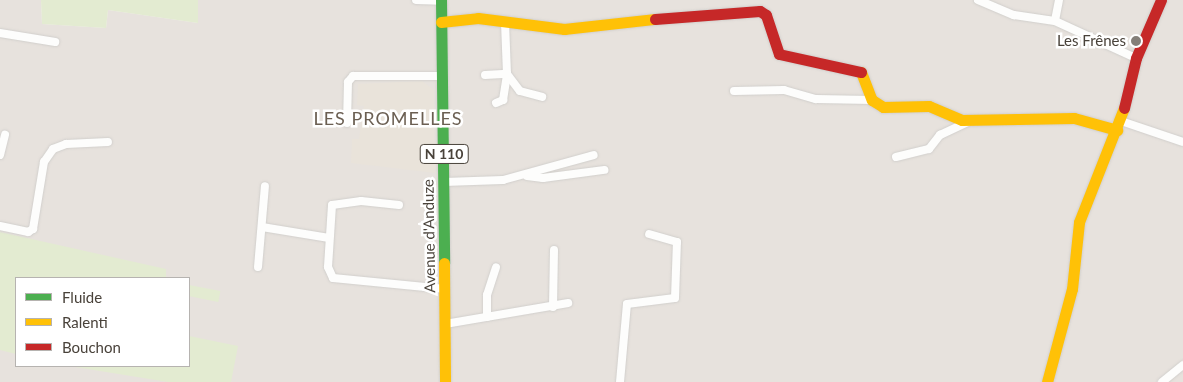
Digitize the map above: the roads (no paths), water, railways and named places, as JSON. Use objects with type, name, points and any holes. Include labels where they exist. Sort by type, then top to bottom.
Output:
[{"type":"street","points":[[416,0],[441,0]]},
{"type":"street","name":"Avenue d'Anduze","points":[[441,0],[445,382]]},
{"type":"street","points":[[978,0],[1014,15],[1055,21],[1136,58]]},
{"type":"street","points":[[1055,21],[1059,0]]},
{"type":"street","points":[[1047,382],[1072,289],[1079,222],[1119,125],[1136,58],[1161,0]]},
{"type":"street","points":[[441,22],[478,18],[578,29],[697,14],[760,11],[766,15],[779,54],[858,70],[864,75],[872,100]]},
{"type":"street","points":[[496,104],[503,100],[507,74],[506,22]]},
{"type":"street","points":[[0,33],[55,42]]},
{"type":"street","points":[[485,76],[507,74]]},
{"type":"street","points":[[507,74],[520,91],[542,97]]},
{"type":"street","points":[[347,123],[348,82],[353,76],[443,76]]},
{"type":"street","points":[[734,91],[784,90],[816,99],[872,100],[884,107],[930,106],[949,117],[972,120],[1074,118],[1119,125],[1183,142]]},
{"type":"street","points":[[896,157],[930,148],[940,135],[972,120]]},
{"type":"street","points":[[0,155],[4,135]]},
{"type":"street","points":[[0,226],[28,232],[33,229],[44,162],[54,149],[66,144],[108,142]]},
{"type":"street","points":[[524,176],[594,155]]},
{"type":"street","points":[[444,182],[524,176],[543,178],[604,170]]},
{"type":"street","points":[[258,267],[265,186]]},
{"type":"street","points":[[399,205],[361,201],[332,205],[328,267],[332,278],[445,290]]},
{"type":"street","points":[[262,227],[329,238]]},
{"type":"street","points":[[620,382],[626,304],[674,298],[677,242],[649,234]]},
{"type":"street","points":[[553,307],[554,250]]},
{"type":"street","points":[[487,317],[488,295],[496,267]]},
{"type":"street","points":[[445,324],[568,304]]},
{"type":"street","points":[[1162,382],[1183,365]]},
{"type":"place","name":"Les Frênes","points":[[1136,41]]},
{"type":"district","name":"LES PROMELLES","points":[[388,118]]}]
